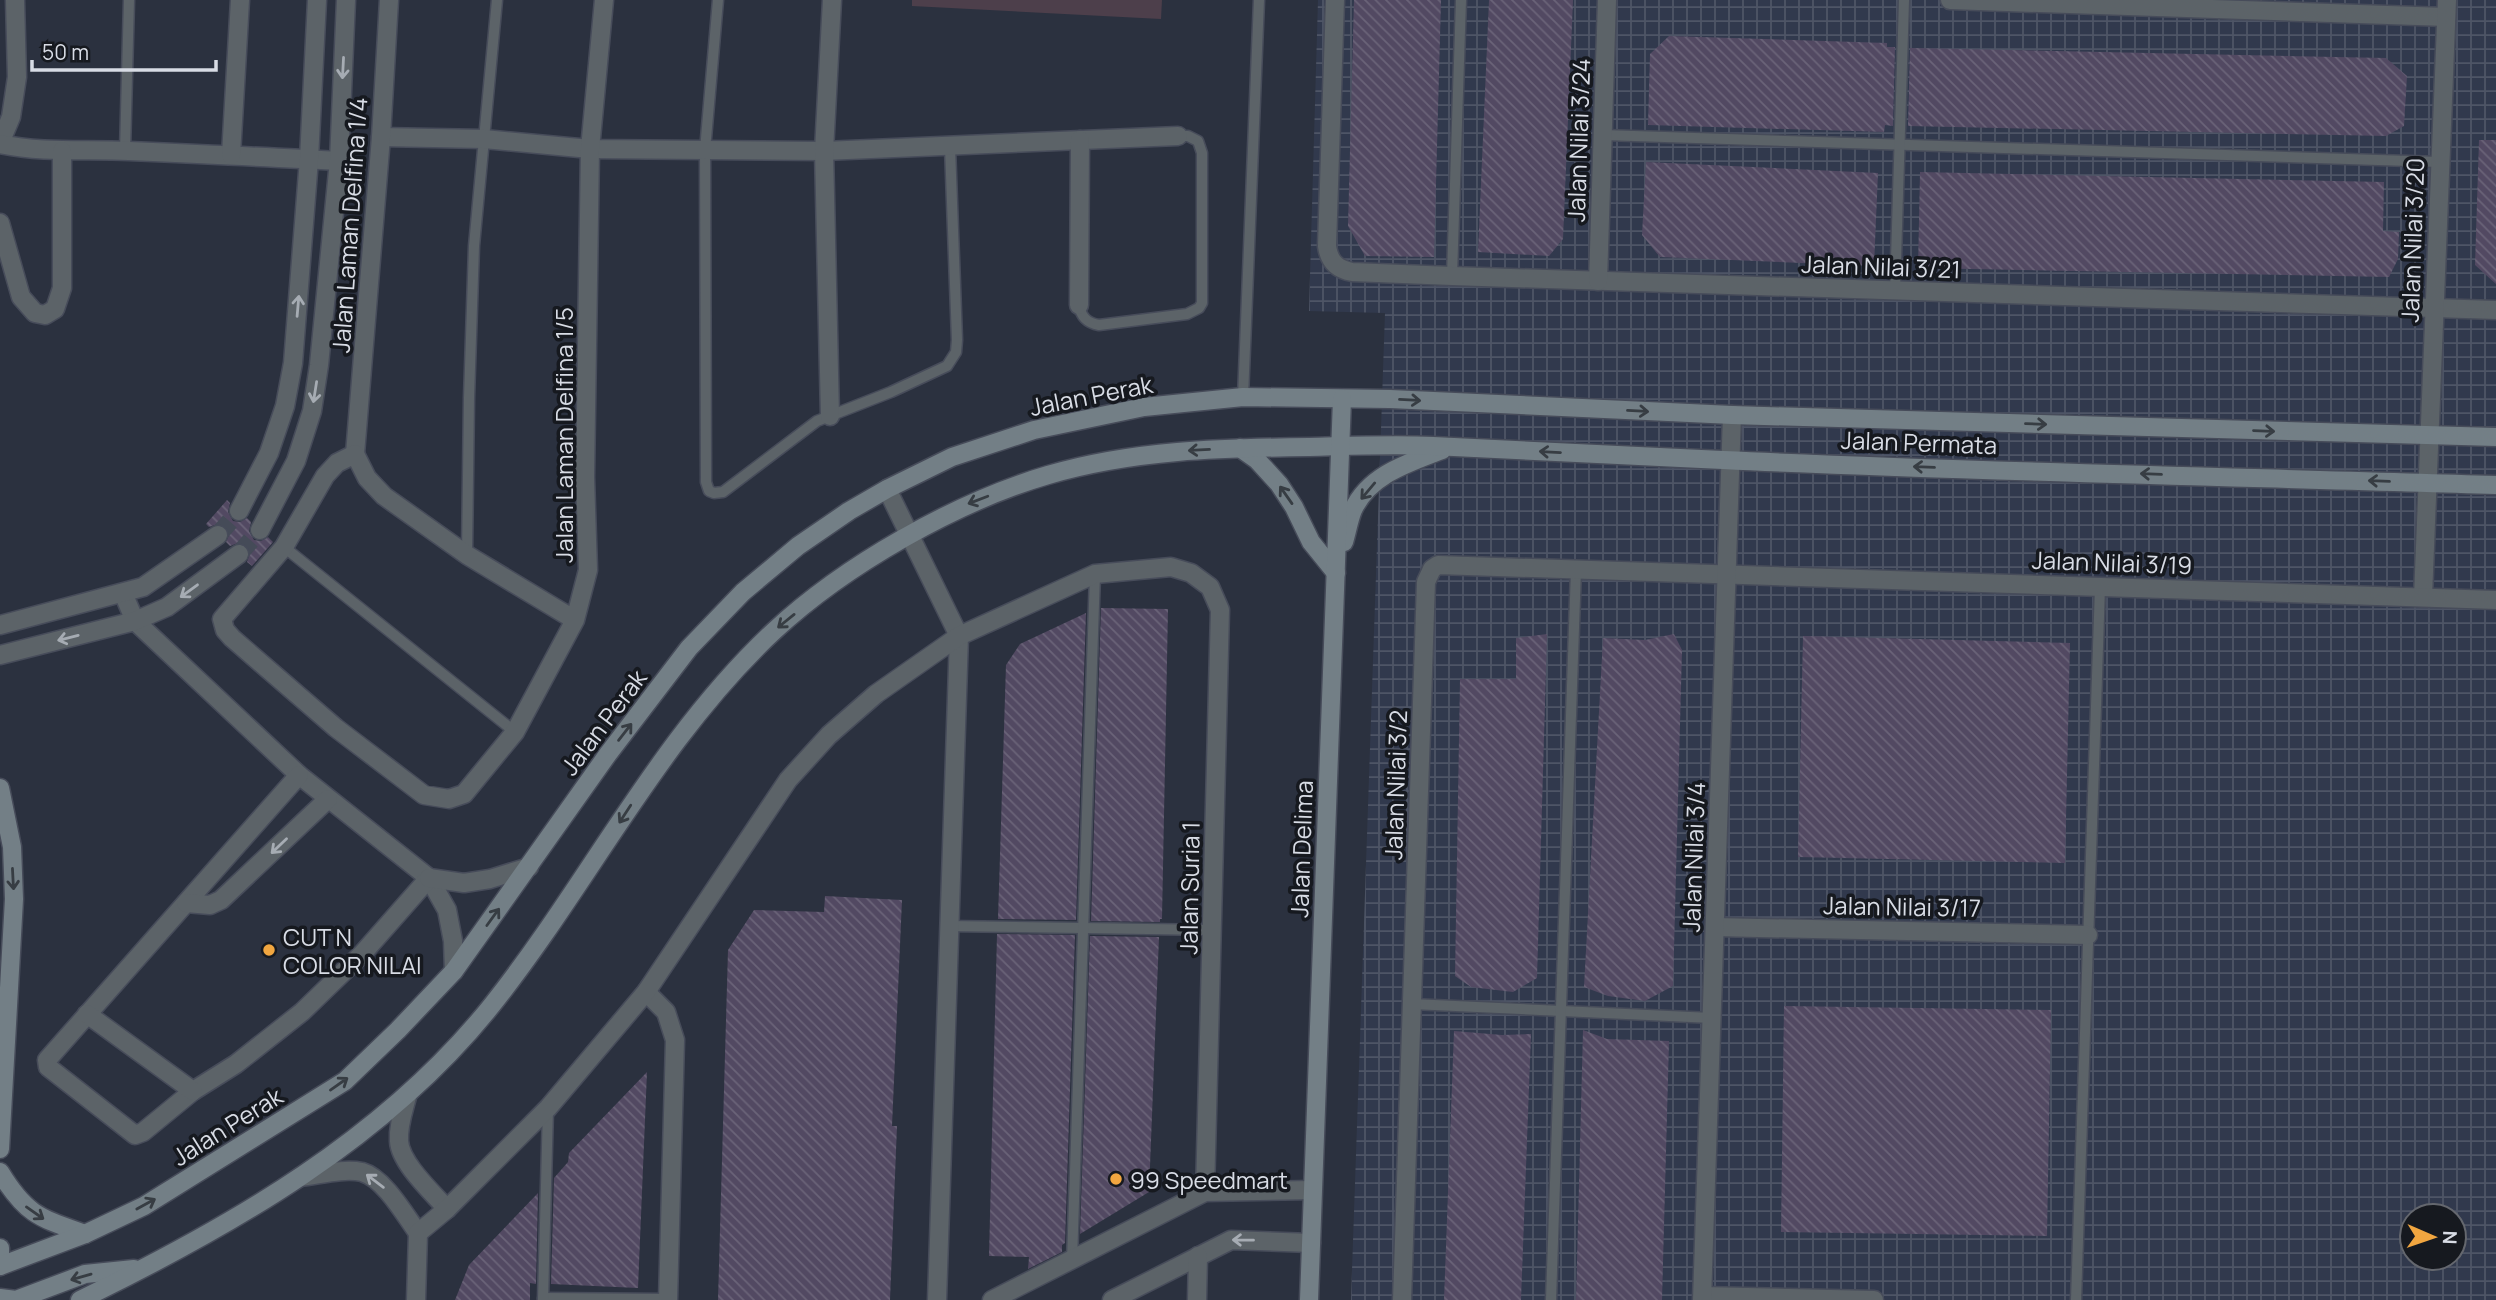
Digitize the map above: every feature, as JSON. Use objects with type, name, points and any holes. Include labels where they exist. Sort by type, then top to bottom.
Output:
[{"type":"main road","name":"Jalan Perak","points":[[0,1266],[85,1234],[144,1206],[345,1081],[454,971],[608,754],[689,649],[743,592],[798,546],[849,511],[952,457],[1034,430],[1144,407],[1243,397],[1342,399]]},
{"type":"main road","name":"Jalan Permata","points":[[1342,399],[1732,415],[2496,437]]},
{"type":"main road","name":"Jalan Delima","points":[[1309,1300],[1342,399]]},
{"type":"main road","name":"Jalan Permata","points":[[1340,446],[1448,447],[1730,461],[2496,485]]},
{"type":"main road","points":[[80,1300],[218,1229],[300,1177],[407,1097],[492,1006],[574,892],[646,782],[726,681],[775,630],[830,585],[909,535],[971,503],[1050,474],[1156,452],[1340,446]]},
{"type":"main road","points":[[1336,573],[1353,510],[1371,485],[1393,469],[1448,447]]},
{"type":"main road","points":[[1240,448],[1257,460],[1279,484],[1311,542],[1336,573]]},
{"type":"main road","points":[[0,788],[12,847],[14,899],[0,1149]]},
{"type":"main road","points":[[0,1172],[11,1191],[40,1218],[85,1234]]},
{"type":"main road","points":[[0,1248],[0,1266]]},
{"type":"main road","points":[[0,1298],[16,1300],[85,1274],[148,1267]]},
{"type":"street","points":[[15,0],[16,77],[11,117],[0,144],[62,151],[125,151],[339,161]]},
{"type":"street","points":[[231,155],[240,0]]},
{"type":"street","points":[[239,511],[269,453],[285,406],[293,363],[309,159],[317,0]]},
{"type":"street","points":[[260,530],[296,461],[312,411],[339,161],[346,0]]},
{"type":"street","name":"Jalan Laman Delfina 1/4","points":[[355,454],[381,137],[388,0]]},
{"type":"street","name":"Jalan Laman Delfina 1/5","points":[[284,547],[254,584],[227,611],[222,619],[225,630],[336,728],[424,795],[449,799],[464,794],[515,732],[575,620],[588,570],[585,477],[590,149],[604,0]]},
{"type":"street","points":[[830,416],[824,151],[832,0]]},
{"type":"street","name":"Jalan Nilai 3/21","points":[[1335,0],[1328,256],[1342,270],[1452,276],[2496,310]]},
{"type":"street","name":"Jalan Nilai 3/24","points":[[1598,281],[1607,0]]},
{"type":"street","points":[[1950,0],[2446,8]]},
{"type":"street","name":"Jalan Nilai 3/20","points":[[2423,597],[2446,8]]},
{"type":"street","points":[[381,137],[484,139],[590,149],[824,151],[1178,136]]},
{"type":"street","points":[[1079,305],[1080,140]]},
{"type":"street","points":[[0,223],[21,297],[35,313],[45,315],[55,309],[62,288],[62,151]]},
{"type":"street","name":"Jalan Nilai 3/4","points":[[1702,1298],[1732,415]]},
{"type":"street","points":[[284,547],[325,476],[337,463],[355,454],[367,478],[384,496],[467,555],[575,620]]},
{"type":"street","points":[[887,489],[959,636],[937,1300]]},
{"type":"street","points":[[0,625],[143,587],[218,535]]},
{"type":"street","points":[[0,655],[135,621],[167,607],[239,554]]},
{"type":"street","name":"Jalan Nilai 3/2","points":[[1402,1300],[1428,575],[1438,565],[1727,574]]},
{"type":"street","name":"Jalan Suria 1","points":[[1095,574],[1171,567],[1191,573],[1210,587],[1220,610],[1205,1192]]},
{"type":"street","points":[[418,1233],[447,1209],[548,1108],[646,992],[788,780],[830,735],[876,694],[959,636],[1095,574]]},
{"type":"street","name":"Jalan Nilai 3/19","points":[[1727,574],[2496,600]]},
{"type":"street","points":[[123,593],[135,621],[299,775],[429,878],[447,910],[453,941],[454,971]]},
{"type":"street","points":[[299,775],[47,1060],[48,1067],[135,1135],[143,1132],[193,1091],[236,1064],[302,1012],[363,953],[429,878]]},
{"type":"street","points":[[186,903],[210,905],[221,900],[328,799]]},
{"type":"street","points":[[429,878],[464,883],[490,879],[529,867]]},
{"type":"street","name":"Jalan Nilai 3/17","points":[[1715,927],[2088,935]]},
{"type":"street","points":[[646,992],[666,1012],[675,1040],[668,1300]]},
{"type":"street","points":[[88,1014],[193,1091]]},
{"type":"street","points":[[407,1097],[400,1125],[399,1144],[405,1160],[447,1209]]},
{"type":"street","points":[[300,1177],[363,1172],[380,1182],[418,1233],[416,1300]]},
{"type":"street","points":[[992,1300],[1205,1192],[1312,1190]]},
{"type":"street","points":[[1112,1300],[1231,1240],[1311,1243]]},
{"type":"street","points":[[1197,1300],[1198,1256]]},
{"type":"street","points":[[1702,1298],[1874,1300]]},
{"type":"lane","points":[[125,151],[130,0]]},
{"type":"lane","points":[[467,555],[474,246],[497,0]]},
{"type":"lane","points":[[718,0],[705,150],[706,482],[709,491],[714,494],[723,492],[810,426],[947,366],[956,352],[950,147]]},
{"type":"lane","points":[[1243,397],[1259,0]]},
{"type":"lane","points":[[1452,276],[1461,0]]},
{"type":"lane","points":[[1895,291],[1904,0]]},
{"type":"lane","points":[[1603,135],[2440,162]]},
{"type":"lane","points":[[1079,305],[1085,320],[1099,325],[1187,314],[1199,308],[1202,303],[1202,153],[1198,141],[1188,136],[1178,136]]},
{"type":"lane","points":[[284,547],[515,732]]},
{"type":"lane","points":[[1551,1300],[1576,569]]},
{"type":"lane","points":[[1072,1261],[1095,574]]},
{"type":"lane","points":[[2076,1300],[2100,587]]},
{"type":"lane","points":[[948,926],[1213,930]]},
{"type":"lane","points":[[1412,1004],[1712,1018]]},
{"type":"lane","points":[[548,1108],[543,1299],[668,1300]]},
{"type":"shaded area","points":[[912,0],[1162,0],[1161,19],[912,6]]},
{"type":"shaded area","points":[[1318,0],[2496,0],[2496,1300],[1351,1300],[1385,313],[1309,311]]},
{"type":"building","points":[[1354,0],[1441,0],[1434,257],[1365,256],[1348,226]]},
{"type":"building","points":[[1489,0],[1573,0],[1563,239],[1549,256],[1478,252]]},
{"type":"building","points":[[1669,36],[1887,43],[1887,47],[1895,47],[1893,126],[1885,125],[1884,132],[1648,125],[1650,54]]},
{"type":"building","points":[[1910,48],[2386,58],[2407,76],[2404,126],[2386,136],[1908,126]]},
{"type":"building","points":[[2479,140],[2496,140],[2496,284],[2475,265]]},
{"type":"building","points":[[1646,162],[1878,173],[1874,266],[1660,257],[1642,235]]},
{"type":"building","points":[[1920,172],[2384,182],[2383,231],[2399,232],[2398,259],[2389,277],[1918,268]]},
{"type":"building","points":[[227,500],[230,503],[228,512],[233,521],[240,522],[247,518],[251,522],[249,531],[254,540],[261,541],[268,537],[273,542],[252,566],[247,562],[250,553],[248,547],[238,543],[230,546],[226,542],[229,535],[227,528],[218,524],[209,527],[206,524]]},
{"type":"building","points":[[1101,608],[1168,609],[1160,922],[1091,921]]},
{"type":"building","points":[[1086,613],[1076,920],[998,919],[1006,665],[1020,644]]},
{"type":"building","points":[[1547,634],[1537,978],[1513,992],[1471,987],[1455,976],[1460,679],[1516,679],[1516,638]]},
{"type":"building","points":[[1674,634],[1682,650],[1673,986],[1645,1001],[1608,996],[1584,987],[1603,638],[1645,640]]},
{"type":"building","points":[[1803,636],[2070,643],[2065,863],[1798,857]]},
{"type":"building","points":[[825,896],[902,900],[892,1126],[897,1126],[890,1300],[718,1300],[728,950],[754,910],[824,912]]},
{"type":"building","points":[[997,934],[1075,935],[1065,1243],[1062,1245],[1062,1252],[1028,1269],[1029,1257],[989,1256]]},
{"type":"building","points":[[1090,936],[1159,937],[1149,1192],[1080,1234]]},
{"type":"building","points":[[1784,1006],[2051,1010],[2047,1236],[1781,1232]]},
{"type":"building","points":[[1583,1030],[1607,1039],[1669,1041],[1662,1300],[1576,1300]]},
{"type":"building","points":[[1454,1031],[1502,1035],[1531,1034],[1521,1300],[1444,1300]]},
{"type":"building","points":[[647,1072],[638,1288],[551,1284],[554,1178],[568,1162],[569,1153]]},
{"type":"building","points":[[538,1193],[536,1284],[530,1283],[530,1300],[455,1300],[469,1265]]},
{"type":"tunnel","points":[[218,535],[239,511]]},
{"type":"tunnel","points":[[239,554],[260,530]]},
{"type":"place","name":"CUT N COLOR NILAI","points":[[269,950]]},
{"type":"place","name":"99 Speedmart","points":[[1116,1179]]}]
